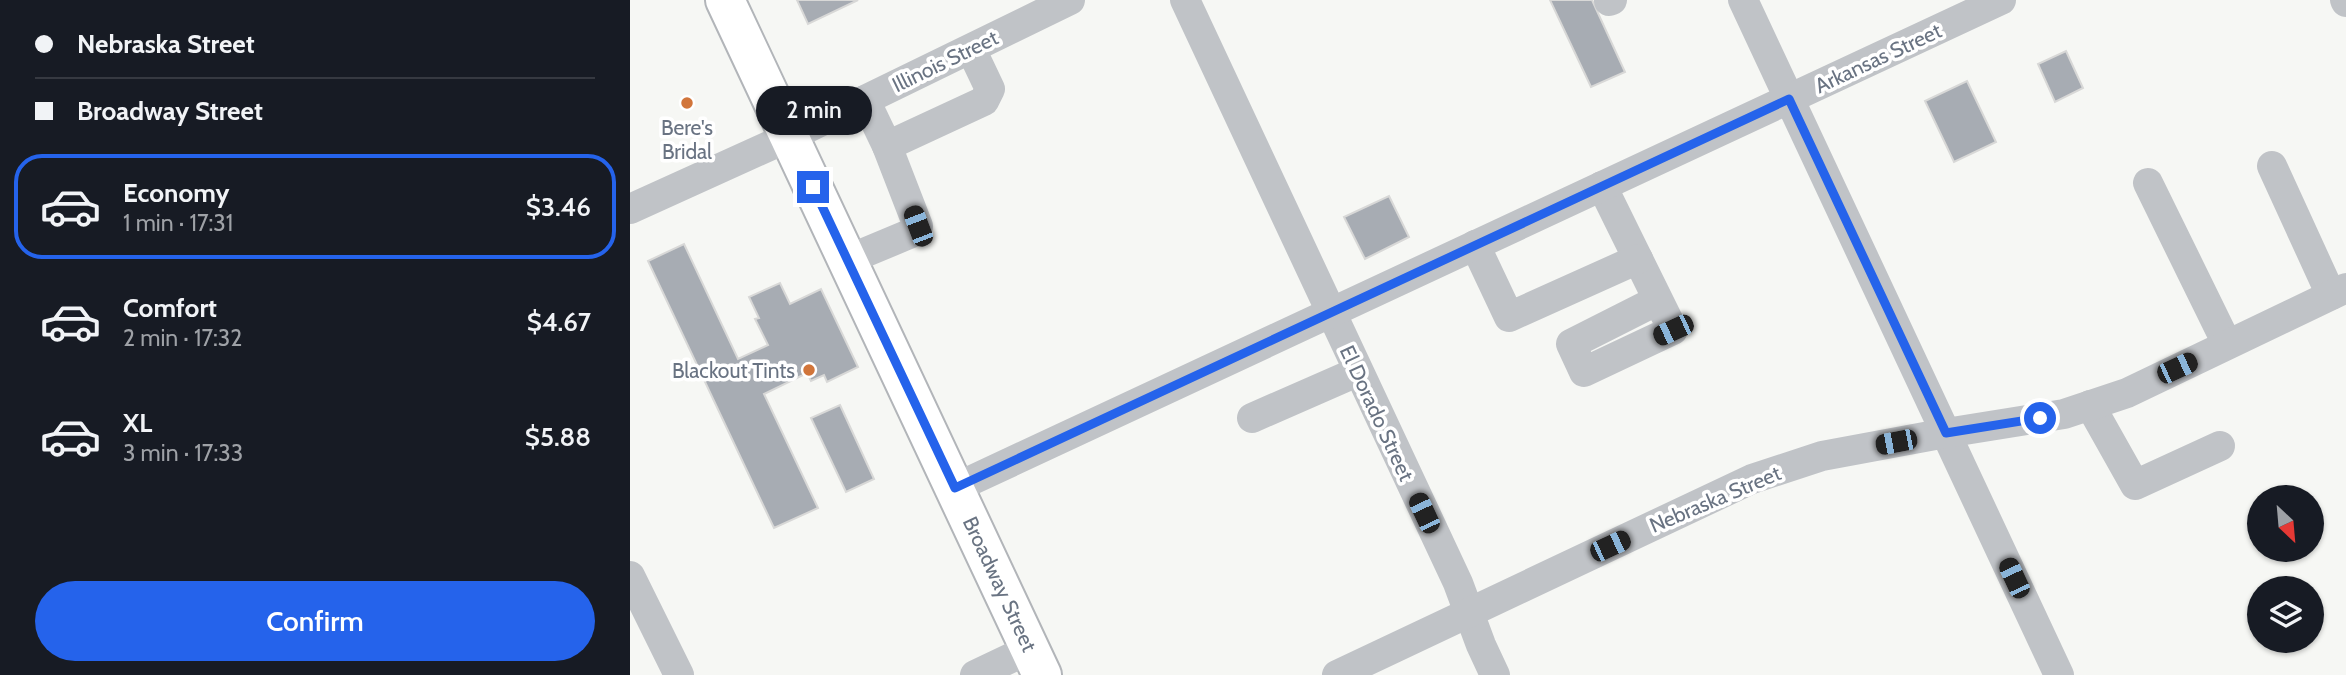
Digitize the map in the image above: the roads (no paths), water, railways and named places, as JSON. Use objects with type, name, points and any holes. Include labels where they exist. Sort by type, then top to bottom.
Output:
[{"type":"main road","name":"Broadway Street","points":[[725,0],[1036,662]]},
{"type":"street","name":"Illinois Street","points":[[630,209],[789,137],[1070,0]]},
{"type":"street","name":"El Dorado Street","points":[[1185,0],[1458,583],[1495,675]]},
{"type":"street","points":[[1743,0],[2059,675]]},
{"type":"street","name":"Arkansas Street","points":[[955,488],[2001,0]]},
{"type":"street","points":[[887,146],[984,101],[990,89],[971,49]]},
{"type":"street","points":[[847,260],[914,232],[918,226],[887,146],[865,100]]},
{"type":"street","points":[[2272,166],[2339,292]]},
{"type":"street","points":[[2148,183],[2227,344]]},
{"type":"street","points":[[1602,186],[1658,300]]},
{"type":"street","points":[[1475,245],[1509,317],[1638,259]]},
{"type":"street","name":"Nebraska Street","points":[[1337,675],[1752,479],[1822,456],[2064,414],[2127,393],[2339,292]]},
{"type":"street","points":[[1252,418],[1357,372]]},
{"type":"street","points":[[2090,405],[2135,485],[2220,446]]},
{"type":"street","points":[[630,576],[679,675]]},
{"type":"street","points":[[985,673],[1036,662]]},
{"type":"place","name":"Bere's Bridal","points":[[687,103]]},
{"type":"place","name":"Blackout Tints","points":[[809,370]]}]
